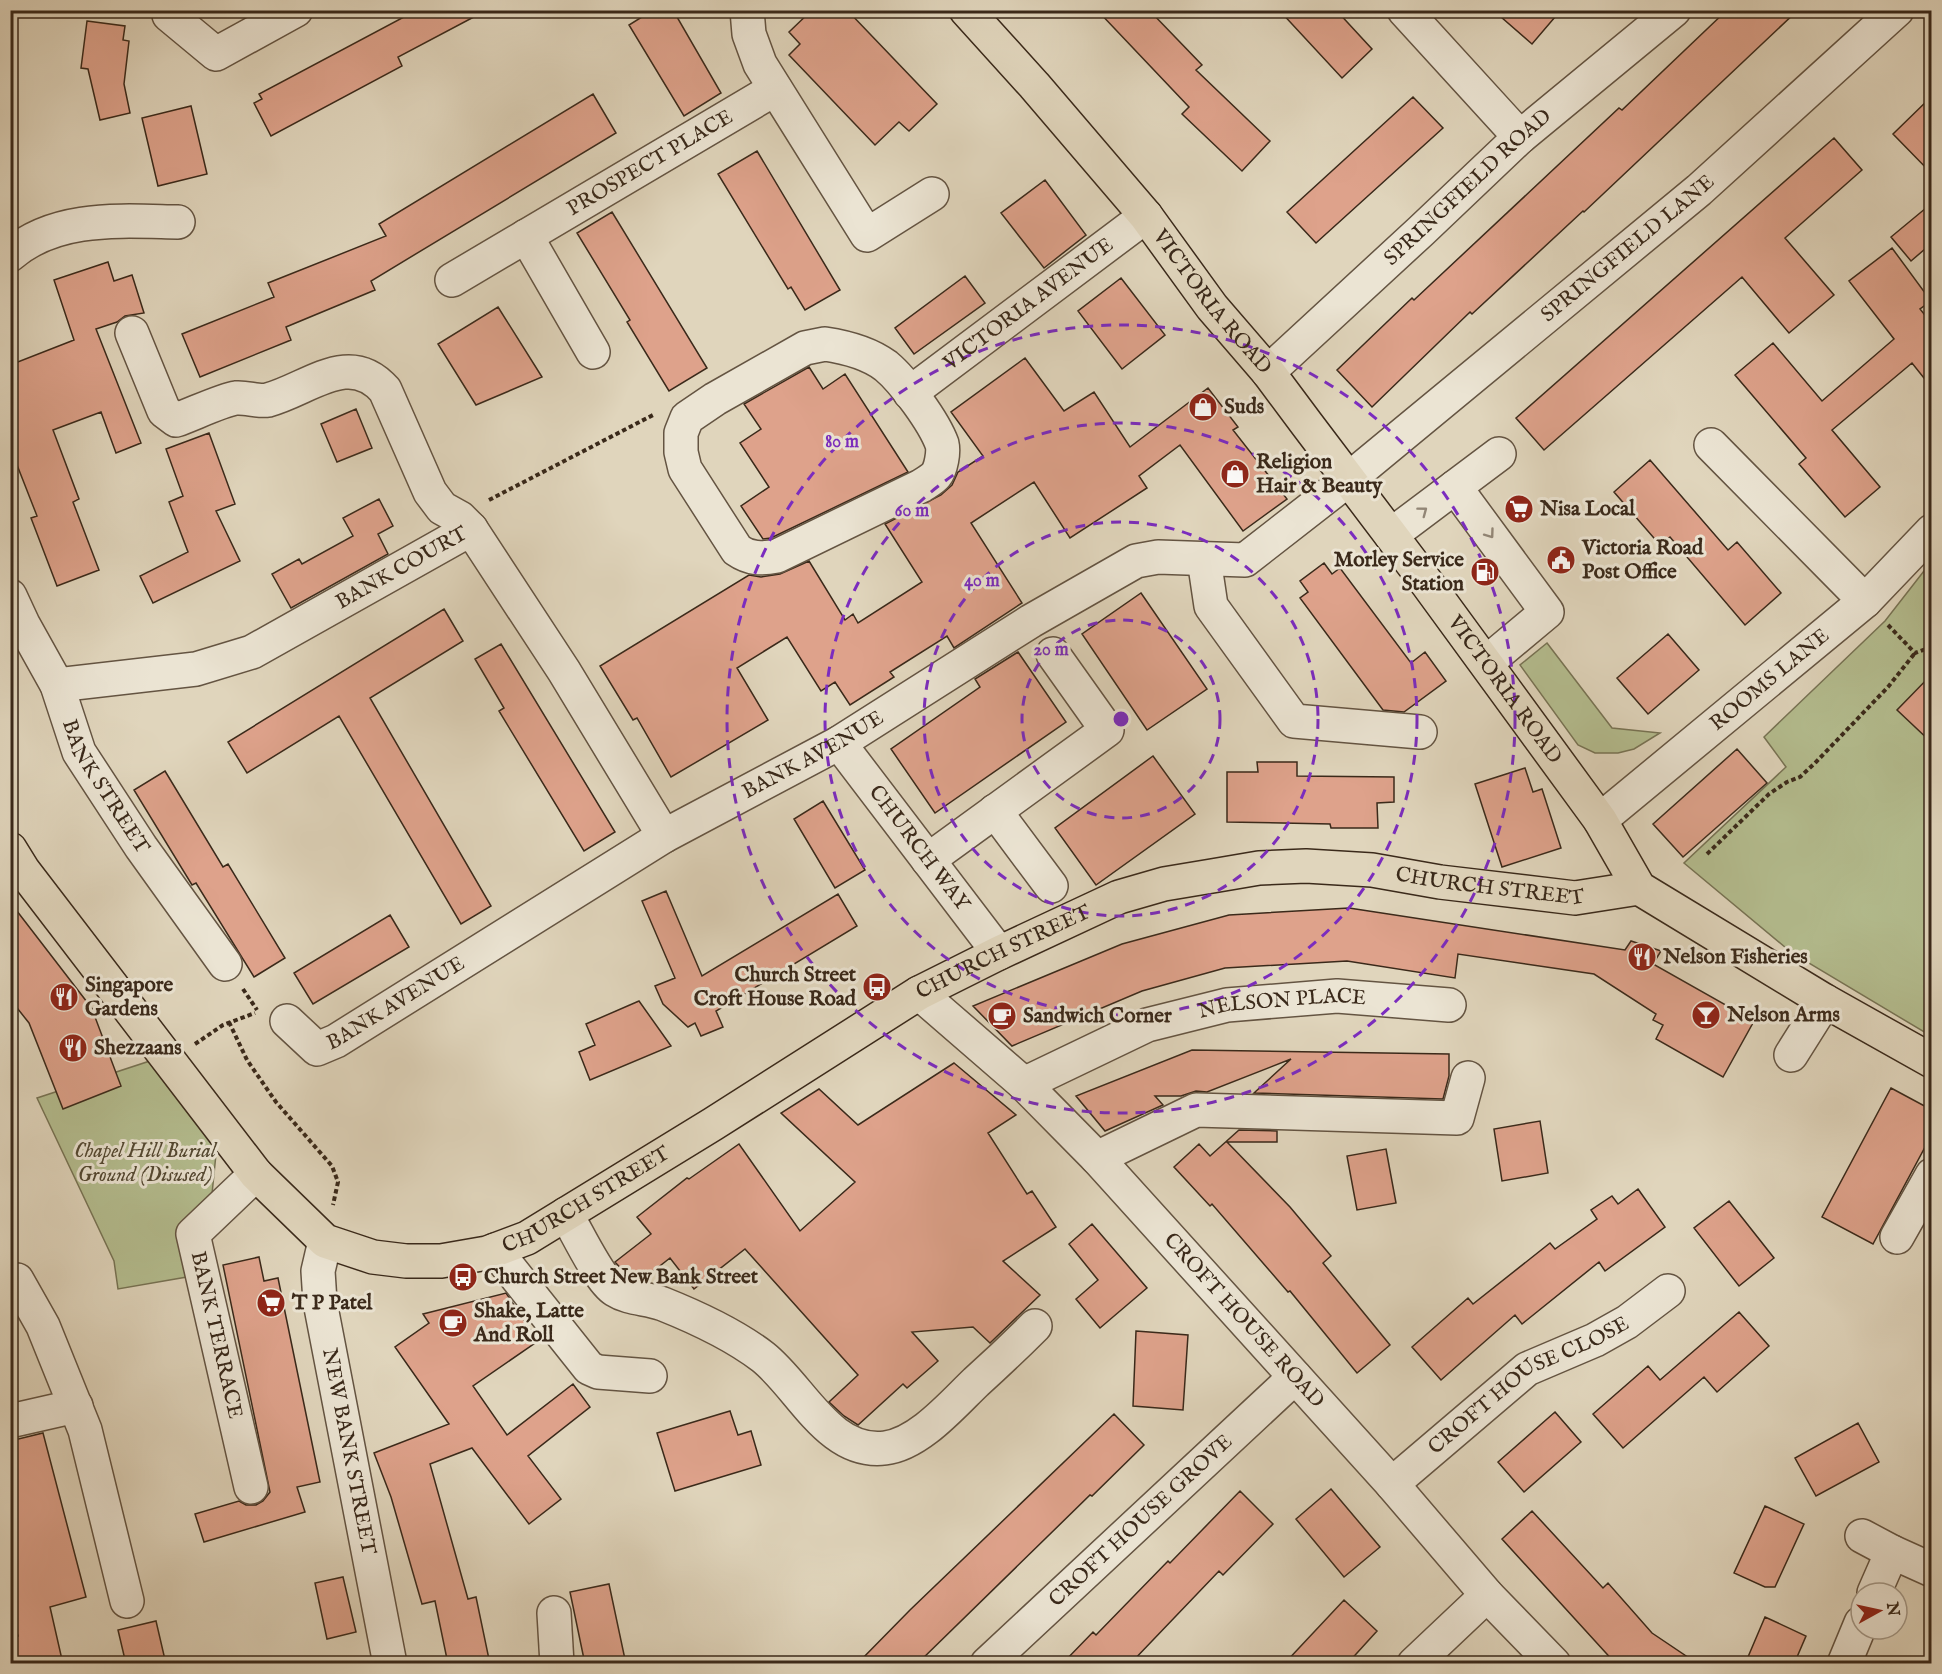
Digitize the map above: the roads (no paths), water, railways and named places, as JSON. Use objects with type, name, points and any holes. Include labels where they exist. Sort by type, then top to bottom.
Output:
[{"type":"main road","name":"VICTORIA ROAD","points":[[966,10],[1034,85],[1146,216],[1212,307],[1268,372],[1349,478],[1600,820],[1639,888],[1825,1001],[1932,1061]]},
{"type":"main road","points":[[10,849],[30,879],[256,1174],[325,1241]]},
{"type":"main road","name":"CHURCH STREET","points":[[325,1241],[373,1257],[406,1262],[441,1260],[495,1250],[527,1238],[713,1124],[919,993],[1119,897],[1164,884],[1259,868],[1306,866],[1372,870],[1440,882],[1575,898],[1639,888]]},
{"type":"street","points":[[169,15],[216,54],[296,10]]},
{"type":"street","points":[[747,10],[749,34],[760,64],[867,235],[932,194]]},
{"type":"street","points":[[1404,10],[1520,137]]},
{"type":"street","name":"SPRINGFIELD ROAD","points":[[1268,372],[1520,137],[1674,10]]},
{"type":"street","name":"SPRINGFIELD LANE","points":[[1349,478],[1700,190],[1896,11]]},
{"type":"street","name":"PROSPECT PLACE","points":[[452,280],[775,89]]},
{"type":"street","name":"VICTORIA AVENUE","points":[[910,393],[1146,216]]},
{"type":"street","points":[[10,255],[24,243],[54,230],[96,221],[178,222]]},
{"type":"street","points":[[526,236],[593,352]]},
{"type":"street","points":[[132,333],[164,411],[176,420],[236,398],[266,401],[340,371],[360,372],[375,379],[385,390],[430,492],[442,508],[460,518],[471,529]]},
{"type":"street","points":[[825,344],[849,348],[885,366],[910,393],[931,423],[943,447],[936,475],[921,486],[777,556],[763,559],[747,557],[737,550],[685,469],[681,452],[681,433],[687,418],[715,399],[805,348],[825,344]]},
{"type":"street","points":[[1712,445],[1865,601]]},
{"type":"street","points":[[1391,535],[1499,454]]},
{"type":"street","name":"BANK AVENUE","points":[[287,1021],[317,1049],[336,1041],[664,836],[839,743],[1031,621],[1136,561],[1158,557],[1245,560],[1349,478]]},
{"type":"street","points":[[1455,487],[1547,612],[1486,663]]},
{"type":"street","name":"BANK COURT","points":[[57,685],[196,669],[252,652],[471,529],[564,671],[664,836]]},
{"type":"street","name":"ROOMS LANE","points":[[1600,820],[1865,601],[1932,531]]},
{"type":"street","points":[[1204,559],[1211,606],[1294,721],[1420,732]]},
{"type":"street","name":"BANK STREET","points":[[10,596],[57,685],[80,752],[141,847],[225,964]]},
{"type":"street","points":[[928,860],[1107,730],[1053,654]]},
{"type":"street","name":"CHURCH WAY","points":[[839,743],[999,953]]},
{"type":"street","points":[[995,811],[1051,886]]},
{"type":"street","name":"CROFT HOUSE ROAD","points":[[919,993],[1024,1084],[1097,1158],[1392,1484],[1487,1595],[1554,1664]]},
{"type":"street","name":"NELSON PLACE","points":[[1024,1084],[1147,1025],[1227,1005],[1338,996],[1449,1005]]},
{"type":"street","points":[[1791,1055],[1825,1001]]},
{"type":"street","points":[[1097,1158],[1196,1110],[1457,1118],[1468,1078]]},
{"type":"street","name":"BANK TERRACE","points":[[251,1487],[193,1234],[256,1174]]},
{"type":"street","points":[[1897,1237],[1932,1175]]},
{"type":"street","points":[[567,1214],[604,1279],[614,1289],[628,1296],[661,1304],[735,1337],[764,1358],[786,1378],[828,1429],[849,1442],[869,1449],[886,1448],[903,1443],[926,1428],[1035,1326]]},
{"type":"street","name":"NEW BANK STREET","points":[[325,1241],[318,1271],[320,1302],[390,1664]]},
{"type":"street","points":[[495,1250],[589,1368],[598,1372],[650,1376]]},
{"type":"street","points":[[17,1280],[43,1326],[85,1430],[127,1601]]},
{"type":"street","name":"CROFT HOUSE CLOSE","points":[[1392,1484],[1527,1369],[1595,1340],[1627,1322],[1668,1291]]},
{"type":"street","name":"CROFT HOUSE GROVE","points":[[987,1664],[1295,1377]]},
{"type":"street","points":[[10,1421],[76,1406]]},
{"type":"street","points":[[1862,1536],[1932,1570]]},
{"type":"street","points":[[1879,1581],[1892,1552]]},
{"type":"street","points":[[1414,1664],[1487,1595]]},
{"type":"street","points":[[554,1613],[557,1664]]},
{"type":"street","points":[[1844,1664],[1854,1641]]},
{"type":"place","name":"Suds","points":[[1203,407]]},
{"type":"place","name":"Religion Hair & Beauty","points":[[1235,474]]},
{"type":"place","name":"Nisa Local","points":[[1519,509]]},
{"type":"place","name":"Victoria Road Post Office","points":[[1561,560]]},
{"type":"place","name":"Morley Service Station","points":[[1485,572]]},
{"type":"place","name":"Nelson Fisheries","points":[[1642,957]]},
{"type":"place","name":"Church Street Croft House Road","points":[[877,987]]},
{"type":"place","name":"Singapore Gardens","points":[[64,997]]},
{"type":"place","name":"Nelson Arms","points":[[1706,1015]]},
{"type":"place","name":"Sandwich Corner","points":[[1002,1016]]},
{"type":"place","name":"Shezzaans","points":[[73,1048]]},
{"type":"place","name":"Church Street New Bank Street","points":[[463,1277]]},
{"type":"place","name":"T P Patel","points":[[271,1303]]},
{"type":"place","name":"Shake, Latte And Roll","points":[[453,1323]]},
{"type":"park label","name":"Chapel Hill Burial Ground (Disused)","points":[[145,1163]]}]
